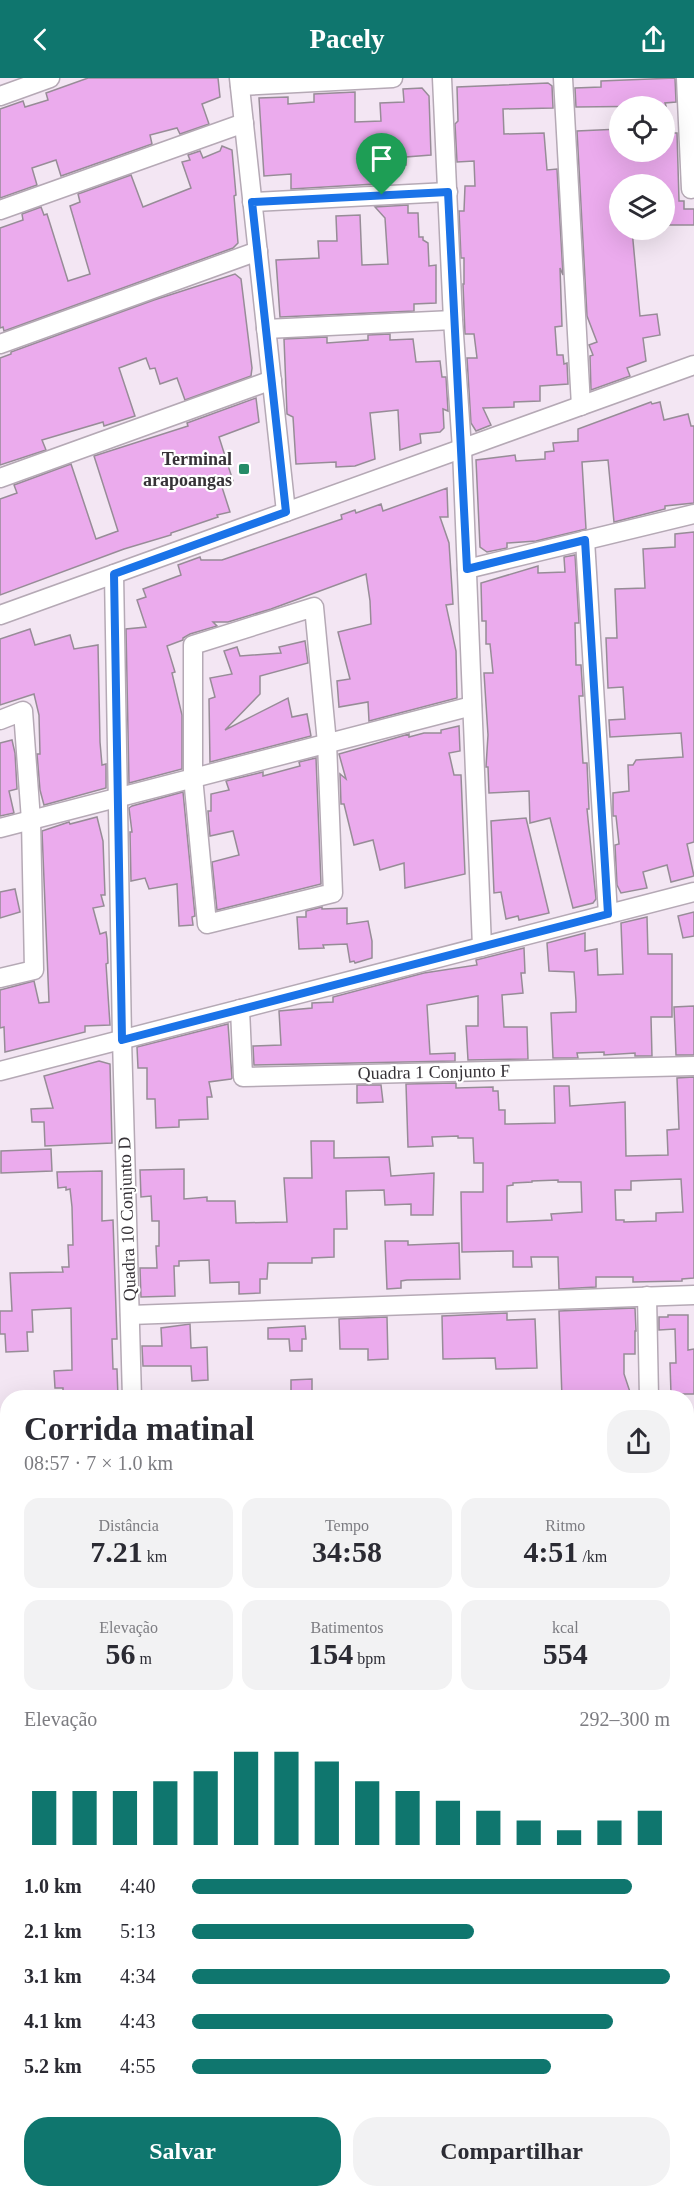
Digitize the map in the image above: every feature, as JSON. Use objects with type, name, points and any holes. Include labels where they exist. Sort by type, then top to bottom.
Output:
[{"type":"street","points":[[0,96],[50,78]]},
{"type":"street","points":[[286,512],[239,82],[393,78]]},
{"type":"street","points":[[442,78],[453,320],[462,448],[482,947]]},
{"type":"street","points":[[563,78],[581,406]]},
{"type":"street","points":[[686,78],[691,189]]},
{"type":"street","points":[[0,210],[244,123]]},
{"type":"street","points":[[252,202],[448,192]]},
{"type":"street","points":[[0,344],[258,251]]},
{"type":"street","points":[[266,329],[453,320]]},
{"type":"street","points":[[0,615],[694,365]]},
{"type":"street","points":[[0,478],[272,380]]},
{"type":"street","points":[[467,569],[694,514]]},
{"type":"street","points":[[585,540],[608,914]]},
{"type":"street","name":"Quadra 10 Conjunto D","points":[[114,574],[122,1040],[132,1390]]},
{"type":"street","points":[[314,607],[327,743],[333,893],[207,924],[193,777],[193,645],[314,607]]},
{"type":"street","points":[[0,828],[472,706]]},
{"type":"street","points":[[0,720],[23,711],[31,820],[34,970],[0,978]]},
{"type":"street","points":[[0,1071],[694,892]]},
{"type":"street","name":"Quadra 1 Conjunto F","points":[[240,1009],[243,1077],[694,1066]]},
{"type":"street","points":[[130,1315],[694,1295]]},
{"type":"street","points":[[647,1296],[649,1390]]},
{"type":"building","points":[[88,78],[218,78],[220,97],[202,104],[209,124],[180,134],[177,128],[150,135],[152,144],[61,176],[56,160],[32,168],[37,185],[0,198],[0,109],[23,101],[25,107],[48,100],[46,93]]},
{"type":"building","points":[[675,78],[676,102],[675,96],[609,96],[609,107],[576,107],[575,88],[601,87],[601,81]]},
{"type":"building","points":[[548,83],[552,86],[553,108],[503,109],[504,134],[544,133],[547,170],[557,169],[563,275],[560,268],[562,326],[555,327],[557,355],[563,355],[564,364],[567,363],[568,384],[540,386],[540,401],[514,402],[514,407],[483,408],[491,425],[476,431],[471,423],[467,358],[477,358],[474,334],[465,334],[464,258],[461,258],[459,211],[464,211],[465,186],[475,186],[474,161],[457,162],[455,124],[458,121],[457,87]]},
{"type":"building","points":[[422,88],[429,96],[431,155],[406,157],[406,165],[374,167],[375,184],[291,189],[291,174],[264,176],[259,98],[288,97],[288,104],[314,102],[314,94],[355,92],[355,122],[381,121],[380,103],[404,102],[403,89]]},
{"type":"building","points":[[609,130],[609,162],[675,162],[675,133],[677,133],[679,201],[684,201],[684,209],[694,209],[694,225],[675,225],[675,174],[609,174],[609,240],[633,240],[640,316],[657,314],[660,335],[643,338],[646,361],[627,368],[630,376],[591,390],[590,356],[593,355],[589,345],[597,342],[587,316],[577,131]]},
{"type":"building","points":[[222,146],[232,150],[238,243],[233,248],[4,331],[3,327],[0,328],[0,228],[23,220],[22,214],[41,207],[44,215],[47,214],[68,281],[90,274],[70,206],[80,202],[78,194],[131,175],[143,207],[191,188],[182,162],[190,160],[188,155],[200,151],[203,158],[220,151]]},
{"type":"building","points":[[408,205],[408,213],[418,213],[419,237],[423,237],[423,240],[428,243],[429,266],[436,265],[436,303],[414,304],[414,311],[280,317],[276,260],[319,258],[318,241],[337,241],[336,216],[360,215],[362,265],[388,264],[385,218],[375,207]]},
{"type":"building","points":[[235,274],[241,279],[252,368],[251,376],[185,400],[177,378],[160,384],[155,368],[150,369],[146,358],[119,368],[135,416],[104,426],[103,422],[42,440],[46,450],[0,465],[0,358],[154,300]]},
{"type":"building","points":[[390,334],[390,340],[413,339],[416,362],[440,361],[442,377],[446,377],[448,411],[443,409],[444,428],[440,432],[420,434],[421,443],[400,450],[398,410],[370,413],[375,459],[355,466],[336,467],[336,462],[296,464],[293,417],[287,414],[284,339],[327,337],[327,343],[368,340],[368,335]]},
{"type":"building","points":[[256,398],[259,422],[219,437],[233,481],[221,484],[230,512],[0,595],[0,499],[17,493],[14,485],[71,464],[96,539],[118,531],[94,456],[188,426],[187,423]]},
{"type":"building","points":[[651,402],[652,404],[660,402],[664,420],[688,414],[691,426],[694,426],[694,503],[665,506],[665,509],[614,522],[608,460],[582,462],[586,529],[536,541],[507,543],[507,548],[487,552],[480,547],[476,460],[515,455],[516,461],[545,459],[545,452],[554,451],[553,443],[578,441],[578,429]]},
{"type":"building","points":[[447,488],[448,517],[440,517],[449,543],[453,604],[446,605],[456,651],[457,698],[369,721],[368,702],[339,707],[337,681],[350,679],[338,632],[371,624],[366,574],[271,609],[228,622],[213,622],[217,626],[190,634],[183,640],[167,646],[175,672],[172,673],[182,715],[182,769],[129,783],[126,629],[146,627],[137,600],[146,597],[143,589],[181,575],[178,565],[200,557],[201,560],[222,560],[342,519],[341,515],[355,510],[356,513],[381,504],[383,511]]},
{"type":"building","points":[[694,532],[694,842],[687,844],[694,876],[671,882],[667,865],[643,872],[647,888],[621,893],[617,885],[615,845],[619,844],[616,816],[613,816],[613,793],[629,791],[628,765],[633,765],[636,760],[683,757],[681,733],[610,737],[609,720],[625,719],[623,687],[608,688],[606,638],[617,638],[615,589],[645,588],[643,549],[675,547],[675,534]]},
{"type":"building","points":[[575,555],[579,623],[575,623],[576,665],[581,665],[583,696],[579,696],[583,763],[587,763],[589,809],[587,809],[596,899],[593,903],[573,908],[550,818],[530,823],[529,791],[489,793],[488,767],[486,767],[488,735],[484,673],[493,673],[490,644],[486,644],[486,621],[482,621],[481,583],[538,566],[538,573],[565,572],[564,557]]},
{"type":"building","points":[[30,629],[35,645],[70,635],[74,649],[98,645],[100,742],[102,765],[106,764],[106,788],[44,805],[40,790],[37,754],[40,754],[39,715],[34,694],[0,705],[0,639]]},
{"type":"building","points":[[305,641],[308,663],[260,676],[260,694],[225,730],[288,698],[292,717],[307,714],[311,736],[210,762],[209,699],[215,697],[210,678],[232,674],[224,651],[237,647],[240,656],[281,653],[279,647]]},
{"type":"building","points":[[459,726],[460,751],[449,753],[454,775],[461,775],[465,874],[405,888],[404,863],[380,870],[373,840],[354,845],[344,804],[341,804],[340,774],[346,779],[339,754],[409,734],[409,737],[424,733],[441,733],[441,730]]},
{"type":"building","points":[[12,740],[17,789],[9,791],[14,813],[0,816],[0,743]]},
{"type":"building","points":[[316,758],[321,884],[217,910],[212,862],[239,855],[233,831],[210,836],[208,811],[211,811],[211,794],[229,790],[226,781],[263,772],[263,776],[300,766],[299,762]]},
{"type":"building","points":[[183,792],[195,916],[192,917],[193,925],[179,926],[177,884],[149,889],[145,878],[131,881],[130,832],[132,832],[129,808]]},
{"type":"building","points":[[97,817],[103,841],[105,895],[101,895],[104,906],[93,908],[100,934],[106,932],[110,1025],[85,1026],[85,1032],[5,1052],[4,1027],[0,1028],[0,990],[34,981],[39,1003],[49,1002],[42,831],[69,822],[70,824]]},
{"type":"building","points":[[526,818],[549,913],[519,920],[518,916],[506,919],[501,892],[494,893],[491,821]]},
{"type":"building","points":[[15,889],[20,912],[0,918],[0,892]]},
{"type":"building","points":[[322,907],[322,909],[347,908],[347,924],[368,921],[372,941],[372,958],[355,963],[350,962],[347,944],[299,949],[297,917],[306,917],[306,911]]},
{"type":"building","points":[[694,912],[694,936],[683,938],[678,916]]},
{"type":"building","points":[[647,917],[648,954],[672,954],[672,1017],[651,1017],[652,1056],[635,1056],[635,1053],[604,1055],[604,1052],[577,1053],[578,1058],[553,1058],[551,1013],[576,1012],[576,1001],[574,972],[549,971],[547,943],[585,933],[585,951],[597,949],[598,975],[623,974],[621,923]]},
{"type":"building","points":[[524,948],[525,973],[521,973],[523,993],[502,995],[504,1027],[527,1027],[528,1059],[468,1060],[466,1026],[478,1026],[478,996],[427,1005],[430,1054],[455,1053],[455,1061],[254,1065],[253,1046],[281,1045],[279,1011],[312,1008],[312,1003],[333,1002],[333,997],[424,973],[477,965],[476,960]]},
{"type":"building","points":[[694,1006],[694,1055],[676,1055],[674,1007]]},
{"type":"building","points":[[228,1024],[232,1078],[209,1082],[212,1097],[207,1097],[208,1119],[179,1120],[179,1127],[156,1128],[155,1099],[147,1099],[147,1068],[138,1068],[137,1047]]},
{"type":"building","points":[[99,1061],[110,1064],[112,1143],[45,1146],[44,1122],[32,1122],[31,1109],[53,1108],[44,1076]]},
{"type":"building","points":[[694,1077],[694,1278],[682,1279],[682,1281],[633,1282],[633,1277],[596,1277],[596,1287],[559,1289],[558,1257],[531,1257],[532,1267],[513,1267],[513,1251],[462,1252],[461,1192],[483,1192],[483,1163],[474,1163],[473,1138],[432,1137],[433,1146],[408,1147],[406,1084],[456,1083],[456,1088],[493,1087],[493,1091],[498,1091],[499,1110],[505,1110],[505,1124],[555,1123],[554,1086],[569,1086],[570,1106],[625,1102],[626,1156],[668,1155],[667,1130],[679,1129],[677,1078]],"holes":[[[681,1179],[683,1212],[656,1213],[656,1221],[616,1220],[615,1190],[631,1190],[631,1181]],[[558,1180],[558,1182],[581,1182],[582,1212],[551,1214],[552,1220],[507,1222],[507,1186],[513,1183]]]},
{"type":"building","points":[[357,1085],[381,1085],[383,1102],[357,1103]]},
{"type":"building","points":[[311,1141],[334,1141],[334,1158],[389,1157],[391,1176],[434,1173],[433,1215],[411,1215],[411,1204],[385,1205],[384,1190],[346,1191],[347,1229],[334,1229],[334,1257],[312,1258],[312,1263],[268,1263],[267,1279],[260,1279],[260,1293],[239,1294],[239,1282],[210,1283],[209,1260],[179,1261],[179,1266],[174,1266],[175,1296],[141,1297],[140,1268],[157,1268],[156,1246],[159,1246],[159,1221],[152,1221],[151,1196],[141,1197],[140,1170],[184,1169],[184,1199],[207,1197],[207,1201],[235,1201],[236,1223],[287,1222],[284,1178],[312,1178]]},
{"type":"building","points":[[51,1149],[52,1171],[1,1173],[1,1151]]},
{"type":"building","points":[[102,1171],[102,1221],[113,1220],[117,1339],[112,1339],[113,1369],[117,1369],[118,1390],[55,1388],[54,1371],[72,1370],[71,1308],[32,1310],[33,1332],[27,1332],[28,1351],[6,1352],[5,1334],[0,1334],[0,1311],[12,1311],[10,1273],[63,1272],[62,1267],[69,1267],[68,1245],[73,1245],[70,1189],[58,1188],[57,1172]]},
{"type":"building","points":[[385,1241],[408,1241],[408,1245],[459,1243],[460,1279],[407,1280],[401,1281],[401,1288],[387,1289]]},
{"type":"building","points":[[635,1308],[635,1354],[624,1354],[624,1374],[629,1390],[562,1390],[559,1311]]},
{"type":"building","points":[[507,1313],[507,1320],[535,1319],[537,1368],[496,1369],[495,1358],[443,1359],[442,1316]]},
{"type":"building","points":[[668,1315],[688,1315],[688,1350],[694,1349],[694,1390],[671,1390],[670,1363],[676,1363],[675,1329],[659,1330],[659,1317],[668,1317]]},
{"type":"building","points":[[387,1317],[388,1359],[368,1360],[368,1349],[340,1349],[339,1319]]},
{"type":"building","points":[[190,1324],[191,1348],[207,1347],[208,1380],[192,1381],[191,1366],[143,1366],[142,1346],[162,1346],[161,1328]]},
{"type":"building","points":[[305,1326],[306,1339],[302,1339],[302,1351],[290,1351],[289,1339],[268,1339],[268,1328]]},
{"type":"building","points":[[312,1379],[312,1390],[291,1390],[291,1380]]},
{"type":"place","name":"Terminal arapoangas","points":[[244,469]]},
{"type":"route","points":[[448,192],[467,569],[585,540],[608,914],[122,1040],[114,574],[286,512],[252,202],[382,195],[448,192]]}]
